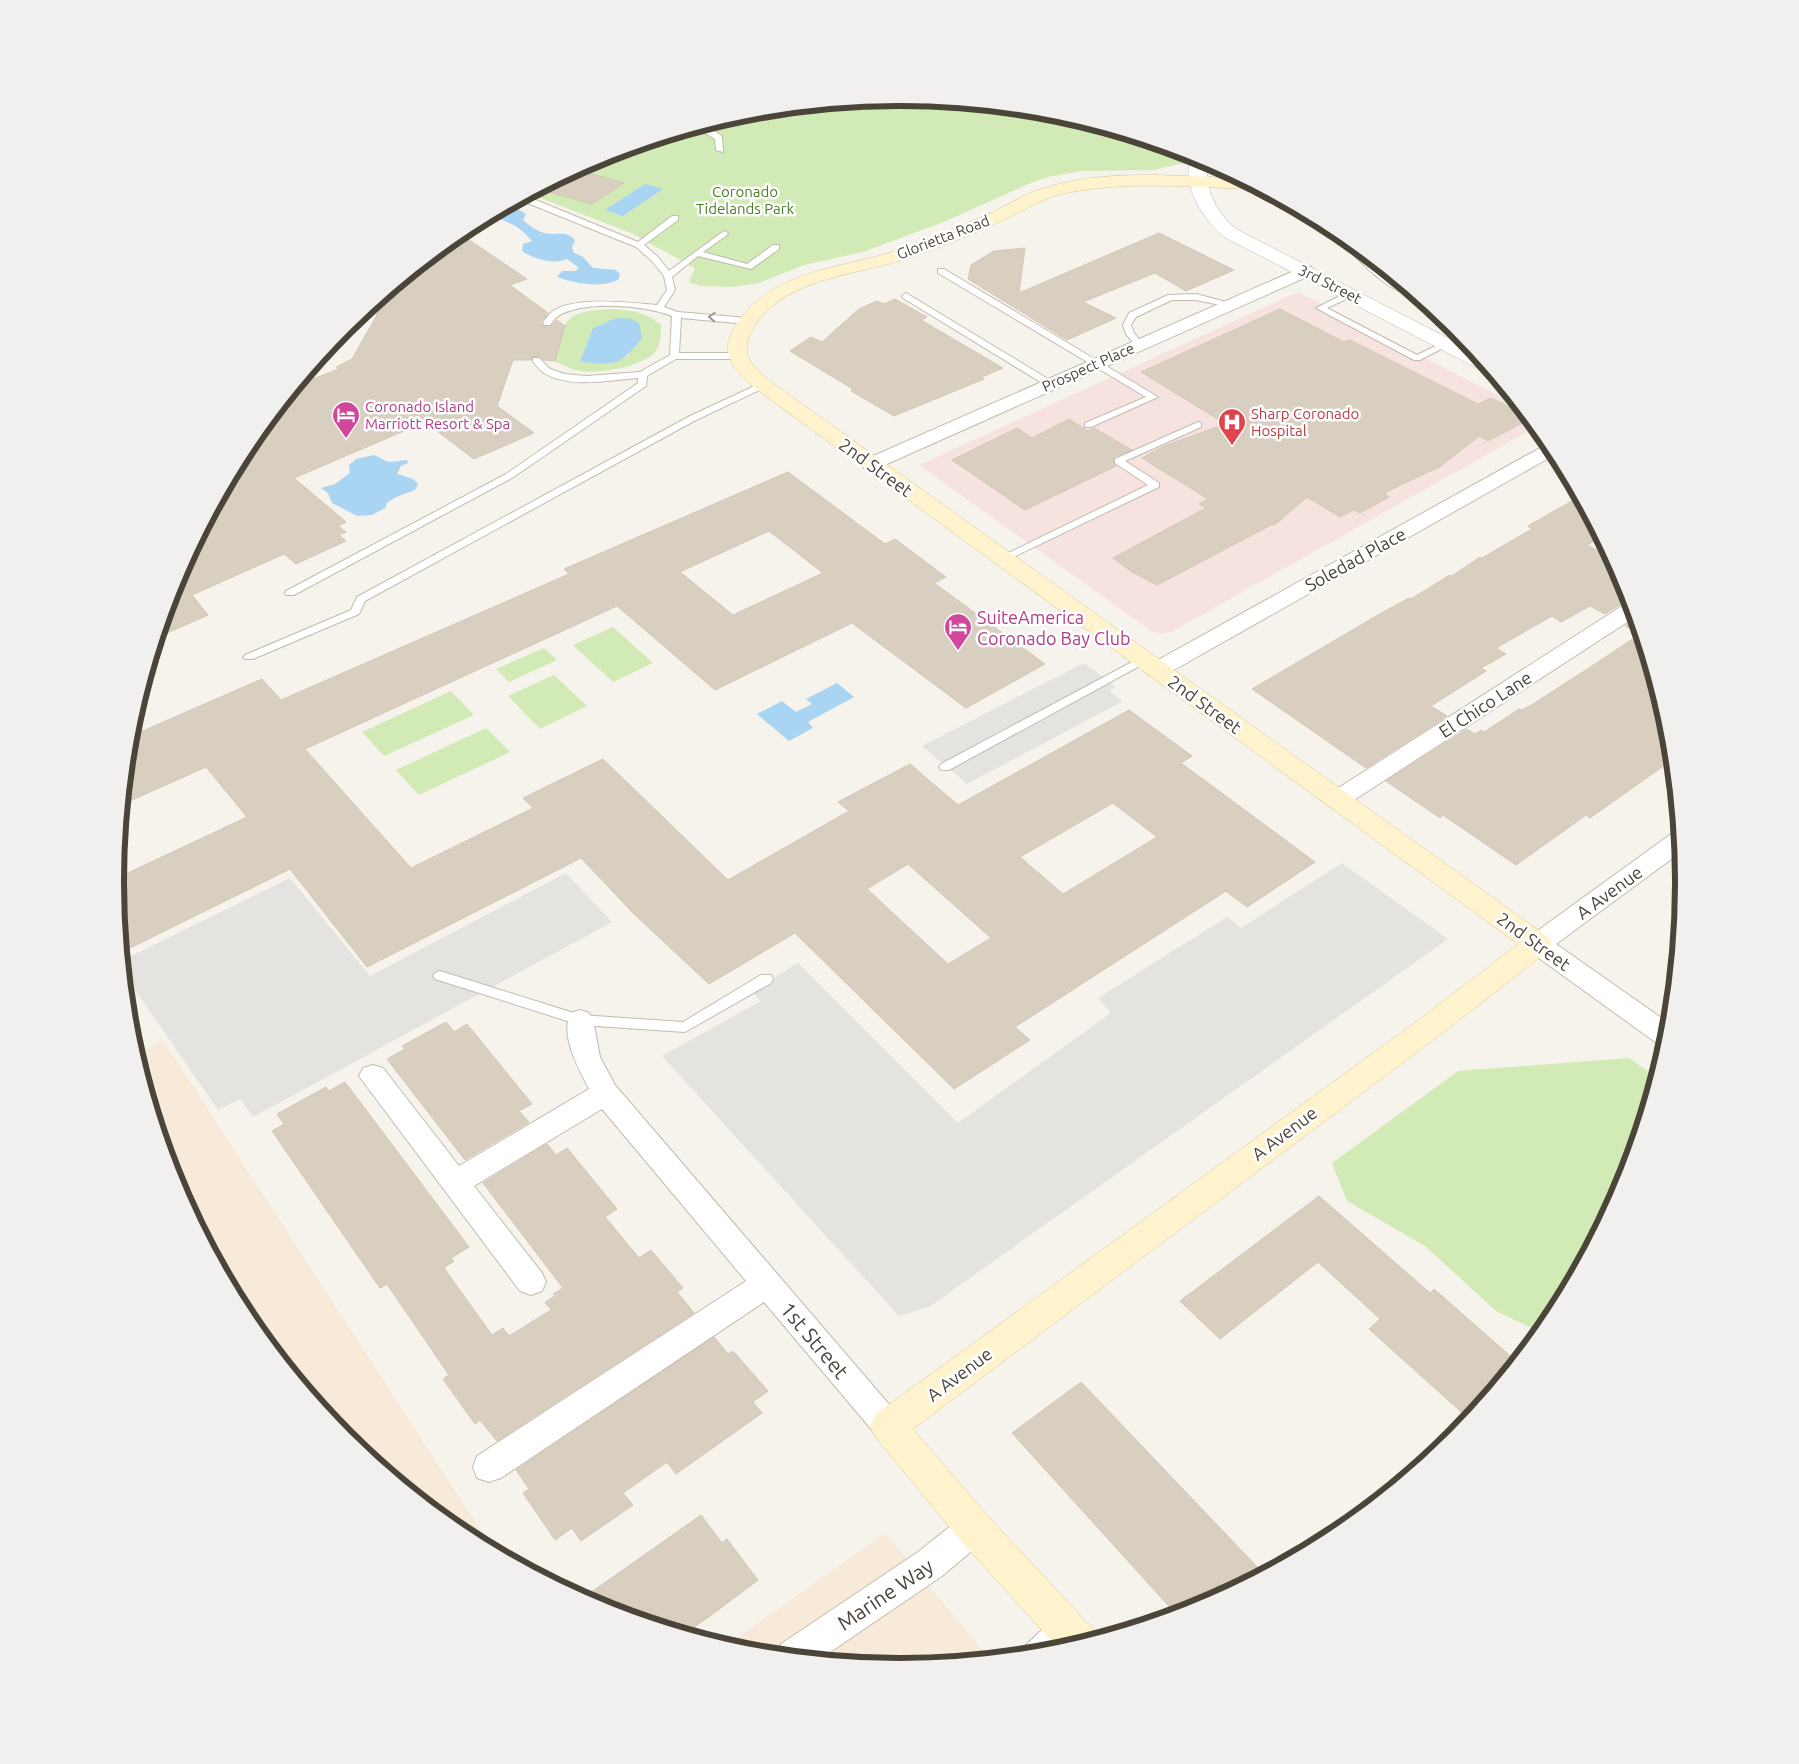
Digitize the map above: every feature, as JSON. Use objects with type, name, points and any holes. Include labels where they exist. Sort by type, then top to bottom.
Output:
[{"type":"main road","name":"Glorietta Road","points":[[740,362],[739,336],[747,321],[763,303],[790,287],[813,278],[901,255],[1062,188],[1099,182],[1142,181],[1238,184]]},
{"type":"main road","name":"2nd Street","points":[[740,362],[763,385],[871,464],[1538,944]]},
{"type":"main road","name":"A Avenue","points":[[888,1426],[1430,1027],[1538,944]]},
{"type":"main road","name":"1st Street","points":[[888,1426],[974,1528],[1070,1633]]},
{"type":"street","name":"3rd Street","points":[[1198,166],[1197,171],[1208,212],[1216,223],[1230,233],[1458,347]]},
{"type":"street","name":"Prospect Place","points":[[871,464],[1305,271]]},
{"type":"street","name":"Soledad Place","points":[[1150,665],[1546,452]]},
{"type":"street","name":"El Chico Lane","points":[[1337,800],[1626,613]]},
{"type":"street","name":"A Avenue","points":[[1538,944],[1674,844]]},
{"type":"street","name":"2nd Street","points":[[1538,944],[1660,1031]]},
{"type":"street","name":"1st Street","points":[[580,1020],[586,1057],[605,1093],[888,1426]]},
{"type":"street","points":[[373,1076],[531,1282]]},
{"type":"street","points":[[456,1183],[605,1093]]},
{"type":"street","points":[[489,1467],[767,1284]]},
{"type":"street","name":"Marine Way","points":[[800,1651],[930,1564],[974,1528]]},
{"type":"lane","points":[[707,131],[719,138],[720,150]]},
{"type":"lane","points":[[529,201],[639,245],[668,276],[670,290],[659,308]]},
{"type":"lane","points":[[639,245],[675,218]]},
{"type":"lane","points":[[668,276],[724,233]]},
{"type":"lane","points":[[697,253],[748,267],[776,247]]},
{"type":"lane","points":[[941,271],[1098,363],[1152,397],[1088,425]]},
{"type":"lane","points":[[1350,294],[1320,308],[1417,358],[1458,347]]},
{"type":"lane","points":[[906,296],[1050,384]]},
{"type":"lane","points":[[1139,344],[1130,334],[1127,324],[1132,315],[1171,297],[1196,297],[1230,304]]},
{"type":"lane","points":[[547,323],[556,313],[581,305],[612,304],[659,308],[677,315],[747,321]]},
{"type":"lane","points":[[674,356],[677,315]]},
{"type":"lane","points":[[536,360],[547,371],[586,379],[642,375],[674,356],[740,362]]},
{"type":"lane","points":[[290,593],[509,476],[643,384],[642,375]]},
{"type":"lane","points":[[249,657],[355,612],[361,599],[693,418],[763,385]]},
{"type":"lane","points":[[1003,558],[1155,485],[1118,461],[1198,425]]},
{"type":"lane","points":[[945,767],[1150,665]]},
{"type":"lane","points":[[440,976],[580,1020],[685,1027],[766,979]]},
{"type":"lane","points":[[1050,1643],[1070,1633]]},
{"type":"shaded area","name":"Sharp Coronado Hospital","points":[[1298,292],[1507,400],[1530,430],[1171,632],[1162,634],[1151,631],[919,465]]},
{"type":"shaded area","points":[[1084,663],[1116,687],[1109,691],[1123,701],[967,784],[922,746]]},
{"type":"shaded area","points":[[1342,863],[1448,939],[929,1307],[899,1316],[662,1056],[761,1001],[752,991],[798,963],[958,1123],[1111,1013],[1098,998],[1227,917],[1241,928]]},
{"type":"shaded area","points":[[566,873],[612,922],[253,1117],[240,1099],[218,1110],[130,983],[127,958],[290,878],[370,976]]},
{"type":"shaded area","points":[[163,1040],[485,1537],[427,1497],[351,1431],[316,1393],[254,1313],[204,1225],[183,1179],[150,1083],[143,1050]]},
{"type":"shaded area","points":[[885,1533],[985,1653],[900,1658],[849,1656],[798,1651],[734,1640]]},
{"type":"green space","name":"Coronado Tidelands Park","points":[[900,106],[950,108],[1001,113],[1051,121],[1149,147],[1195,164],[1178,164],[1154,170],[1081,171],[1048,177],[946,221],[863,252],[804,265],[759,283],[733,287],[700,286],[689,282],[695,268],[631,233],[537,197],[603,165],[650,147],[699,133],[748,121],[798,113],[849,108]]},
{"type":"green space","points":[[614,309],[639,313],[650,317],[661,325],[658,348],[650,357],[620,368],[588,372],[567,367],[555,361],[562,331],[570,318],[595,310]],"holes":[[[604,325],[640,328],[637,344],[631,348],[628,356],[609,364],[580,361],[593,328]]]},
{"type":"green space","points":[[613,627],[653,663],[613,682],[573,645]]},
{"type":"green space","points":[[544,648],[557,660],[509,682],[496,669]]},
{"type":"green space","points":[[554,675],[587,706],[540,729],[508,696]]},
{"type":"green space","points":[[451,691],[474,715],[384,756],[362,732]]},
{"type":"green space","points":[[486,728],[510,752],[419,795],[396,770]]},
{"type":"green space","points":[[1629,1058],[1651,1074],[1634,1131],[1616,1179],[1595,1225],[1571,1270],[1533,1329],[1496,1311],[1425,1246],[1347,1201],[1332,1163],[1458,1071]]},
{"type":"water","points":[[645,184],[663,189],[623,216],[605,210]]},
{"type":"water","points":[[514,209],[519,210],[526,214],[523,220],[538,231],[548,234],[564,234],[572,237],[575,240],[572,247],[574,253],[582,256],[593,268],[616,270],[620,274],[618,280],[603,284],[588,284],[572,282],[557,277],[562,271],[575,271],[579,268],[567,259],[562,261],[544,260],[522,251],[523,244],[532,241],[522,231],[498,219]]},
{"type":"water","points":[[617,318],[631,319],[639,323],[642,338],[635,347],[616,362],[601,364],[580,361],[593,328]]},
{"type":"water","points":[[374,455],[388,462],[407,460],[408,463],[401,466],[397,474],[413,479],[418,484],[415,490],[394,498],[387,503],[385,508],[372,515],[357,516],[332,503],[328,493],[321,488],[335,484],[350,473],[349,465],[356,459]]},
{"type":"water","points":[[837,683],[854,697],[808,722],[813,728],[789,741],[757,714],[782,701],[796,712],[812,704],[806,699]]},
{"type":"building","points":[[586,172],[624,183],[592,204],[549,192],[563,183]]},
{"type":"building","points":[[1159,233],[1234,270],[1186,291],[1155,273],[1083,302],[1116,318],[1067,340],[968,279],[971,265],[994,251],[1025,248],[1019,293]]},
{"type":"building","name":"Coronado Island Marriott Resort & Spa","points":[[467,238],[527,279],[510,285],[548,313],[541,322],[542,326],[550,327],[557,320],[565,326],[555,361],[544,360],[539,356],[532,357],[531,360],[513,360],[497,406],[534,433],[474,459],[425,422],[294,478],[346,522],[338,526],[346,532],[339,535],[346,541],[296,564],[284,554],[192,595],[208,615],[165,634],[183,585],[204,539],[254,451],[308,381],[339,369],[336,367],[352,359],[377,315],[374,312],[388,299],[427,267]]},
{"type":"building","points":[[895,299],[927,317],[921,320],[1003,368],[982,377],[984,379],[894,416],[851,391],[853,389],[790,351],[811,337],[822,342],[859,309],[877,301],[884,304]]},
{"type":"building","points":[[1280,309],[1344,342],[1350,340],[1478,404],[1491,398],[1515,409],[1524,422],[1488,441],[1479,436],[1441,466],[1384,493],[1389,497],[1360,513],[1354,510],[1340,517],[1307,497],[1276,524],[1157,585],[1132,572],[1113,558],[1206,508],[1199,504],[1208,499],[1142,458],[1164,446],[1226,424],[1141,372]]},
{"type":"building","points":[[1069,419],[1088,431],[1094,428],[1132,450],[1114,457],[1113,463],[1116,466],[1025,510],[952,460],[1017,428],[1032,438]]},
{"type":"building","points":[[788,472],[885,544],[895,539],[946,577],[934,583],[1045,664],[966,708],[852,623],[715,690],[617,606],[305,749],[411,868],[533,808],[523,798],[603,759],[728,880],[849,811],[838,802],[910,764],[958,805],[1129,710],[1192,756],[1181,763],[1315,862],[1247,907],[1226,891],[1015,1027],[1030,1040],[954,1089],[795,933],[709,984],[634,914],[581,858],[367,967],[290,869],[127,950],[124,875],[247,817],[206,767],[128,802],[139,733],[262,679],[281,700],[569,574],[564,569]],"holes":[[[769,531],[823,573],[733,615],[680,572]],[[1113,803],[1157,837],[1063,894],[1020,857]],[[908,864],[991,938],[948,964],[867,889]]]},
{"type":"building","points":[[1574,500],[1591,531],[1588,532],[1593,535],[1595,540],[1587,545],[1601,552],[1623,603],[1605,614],[1590,606],[1561,622],[1552,616],[1496,648],[1506,654],[1481,668],[1486,671],[1431,706],[1447,716],[1366,768],[1252,689],[1383,612],[1409,598],[1411,599],[1450,575],[1452,576],[1480,557],[1482,558],[1532,529],[1528,526]]},
{"type":"building","points":[[1630,623],[1633,630],[1625,626]]},
{"type":"building","points":[[1635,637],[1649,681],[1666,764],[1590,818],[1586,815],[1516,865],[1443,815],[1440,818],[1386,781],[1467,729],[1475,734],[1481,730],[1484,732],[1519,709],[1530,706]]},
{"type":"building","points":[[446,1022],[454,1032],[467,1024],[532,1104],[519,1111],[529,1122],[465,1160],[387,1059],[405,1049],[402,1046]]},
{"type":"building","points":[[345,1082],[469,1247],[451,1258],[454,1261],[444,1268],[492,1335],[503,1328],[509,1336],[551,1310],[545,1302],[563,1288],[483,1183],[547,1144],[556,1155],[567,1148],[617,1209],[605,1217],[639,1258],[651,1250],[683,1288],[677,1292],[694,1313],[497,1441],[480,1420],[475,1424],[443,1379],[449,1375],[387,1284],[380,1288],[272,1131],[284,1124],[277,1114],[326,1087],[329,1091]]},
{"type":"building","points":[[1319,1196],[1430,1293],[1434,1289],[1512,1358],[1464,1414],[1369,1329],[1380,1319],[1318,1262],[1220,1339],[1180,1301]]},
{"type":"building","points":[[714,1337],[728,1354],[733,1351],[768,1391],[753,1402],[762,1413],[676,1474],[667,1462],[623,1493],[633,1505],[581,1541],[572,1528],[555,1540],[523,1493],[529,1489],[516,1470]]},
{"type":"building","points":[[1081,1382],[1259,1569],[1171,1609],[1012,1433]]},
{"type":"building","points":[[701,1515],[722,1543],[727,1539],[758,1580],[692,1629],[650,1617],[590,1593]]},
{"type":"place","name":"Coronado Island Marriott Resort & Spa","points":[[346,439]]},
{"type":"place","name":"Sharp Coronado Hospital","points":[[1232,446]]},
{"type":"place","name":"SuiteAmerica Coronado Bay Club","points":[[958,651]]}]
